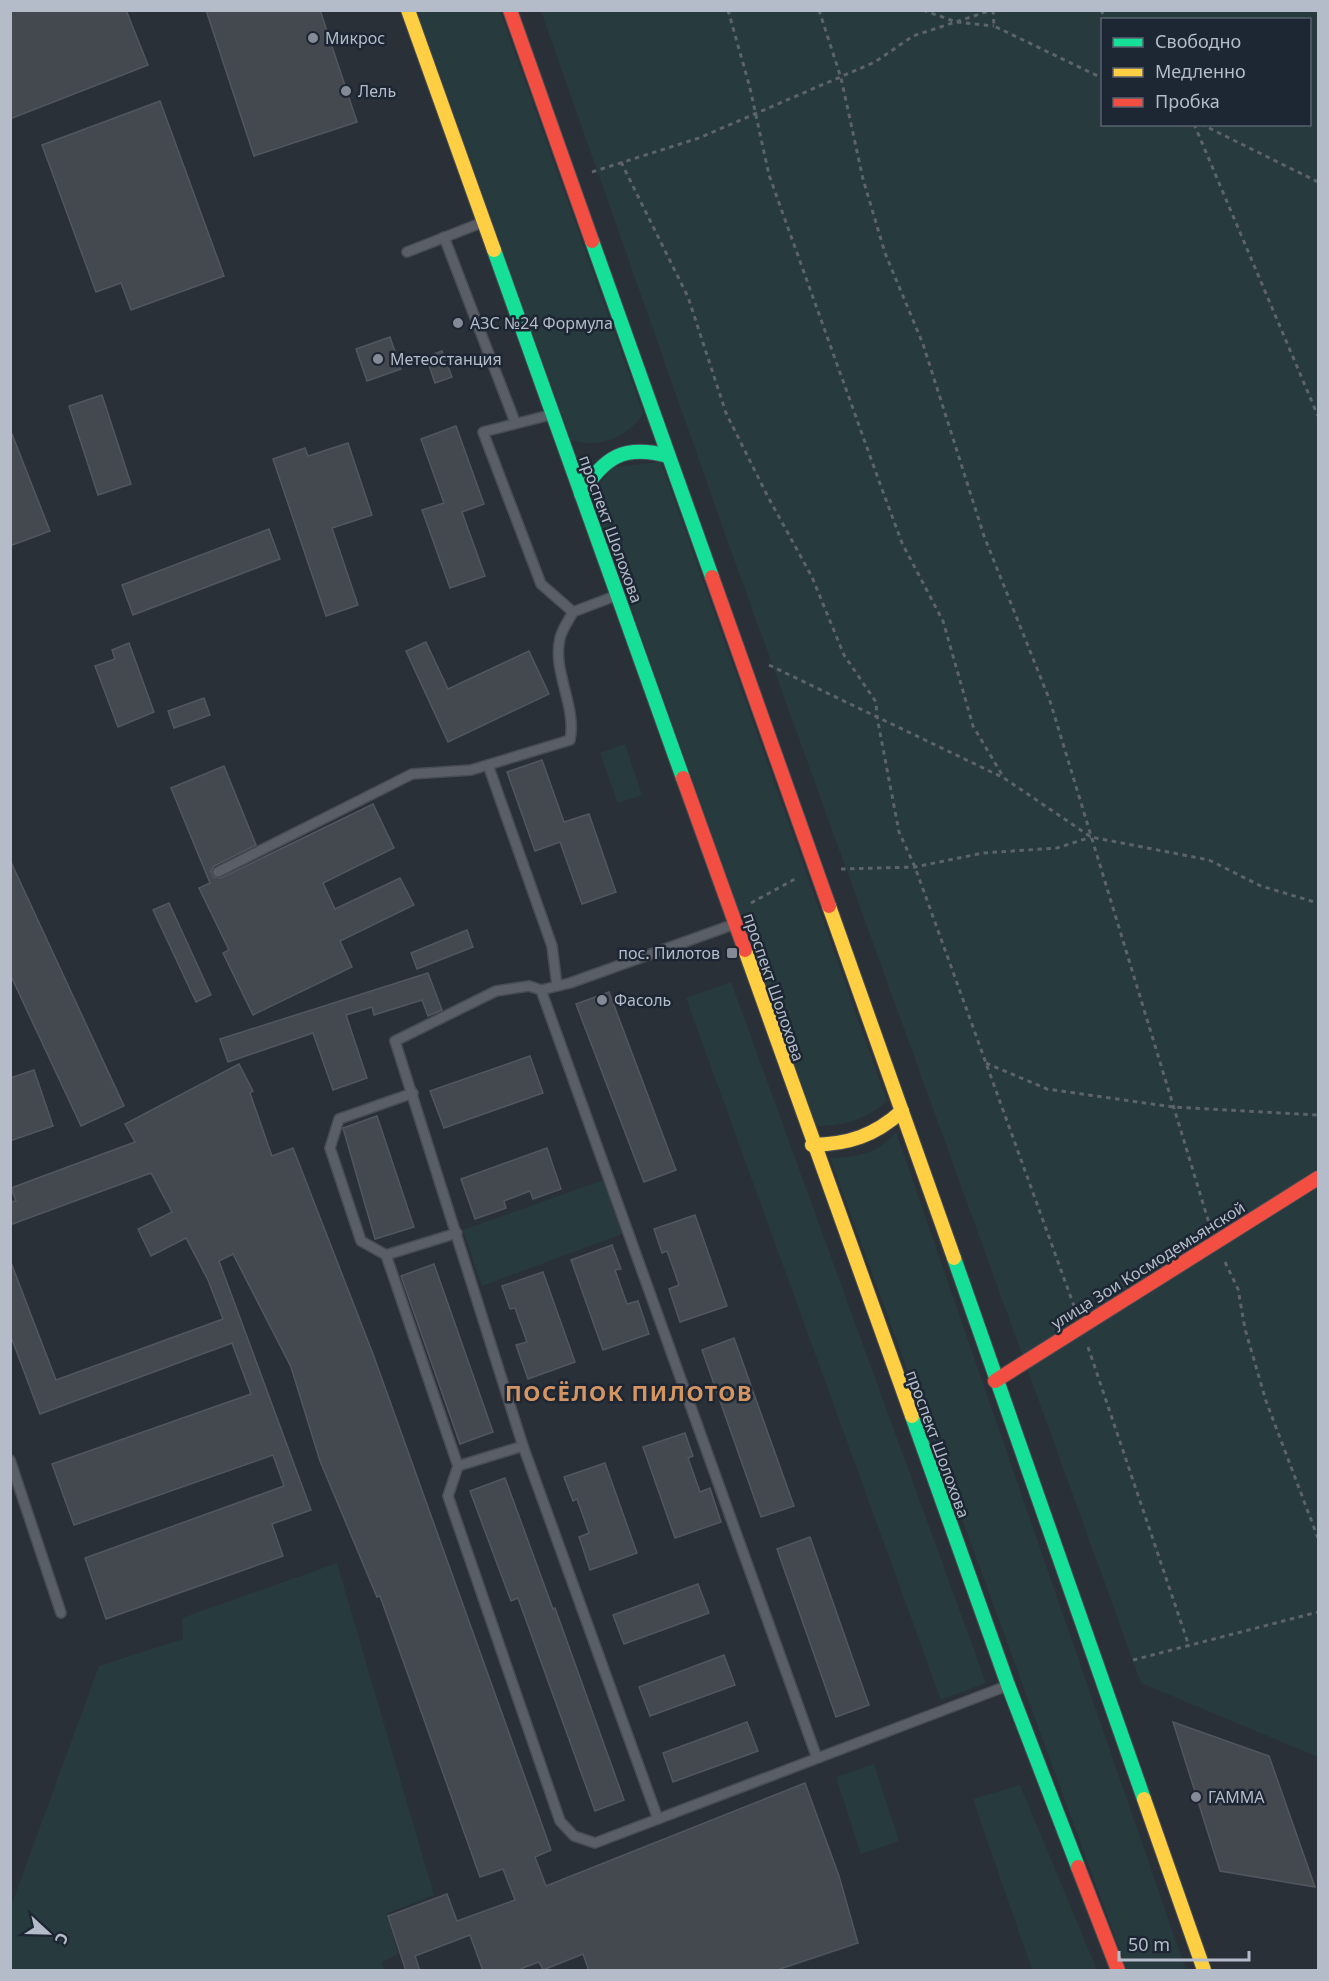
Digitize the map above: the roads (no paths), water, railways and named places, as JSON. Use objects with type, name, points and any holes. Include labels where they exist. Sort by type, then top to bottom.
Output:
[{"type":"main road","name":"проспект Шолохова","points":[[408,10],[812,1144],[1008,1685],[1118,1971]]},
{"type":"main road","points":[[510,10],[902,1110],[995,1381],[1204,1971]]},
{"type":"main road","points":[[604,450],[638,433],[653,413]]},
{"type":"main road","points":[[564,446],[582,451]]},
{"type":"main road","points":[[581,494],[592,475],[609,459],[627,451],[651,450],[668,456]]},
{"type":"main road","points":[[812,1144],[851,1143],[873,1135],[902,1110]]},
{"type":"main road","name":"улица Зои Космодемьянской","points":[[995,1381],[1318,1178]]},
{"type":"lane","points":[[407,252],[483,222]]},
{"type":"lane","points":[[444,237],[514,422]]},
{"type":"lane","points":[[552,415],[514,422],[483,432],[541,584],[573,612]]},
{"type":"lane","points":[[218,872],[412,774],[471,770],[570,740],[573,724],[561,671],[560,638],[573,612],[617,595]]},
{"type":"lane","points":[[488,765],[552,946],[557,986]]},
{"type":"lane","points":[[658,1819],[523,1446],[395,1041],[496,991],[529,986],[541,990],[557,986],[732,919]]},
{"type":"lane","points":[[541,990],[817,1758]]},
{"type":"lane","points":[[413,1093],[339,1119],[330,1148],[361,1241],[386,1255],[458,1466],[448,1496],[560,1821],[574,1836],[595,1843],[1008,1685]]},
{"type":"lane","points":[[386,1255],[457,1233]]},
{"type":"lane","points":[[458,1466],[523,1446]]},
{"type":"lane","points":[[10,1460],[61,1613]]},
{"type":"place","name":"Микрос","points":[[313,38]]},
{"type":"place","name":"Лель","points":[[346,91]]},
{"type":"place","name":"АЗС №24 Формула","points":[[458,323]]},
{"type":"place","name":"Метеостанция","points":[[378,359]]},
{"type":"place","name":"пос. Пилотов","points":[[732,953]]},
{"type":"place","name":"Фасоль","points":[[602,1000]]},
{"type":"place","name":"ГАММА","points":[[1196,1797]]},
{"type":"district","name":"ПОСЁЛОК ПИЛОТОВ","points":[[629,1393]]}]
